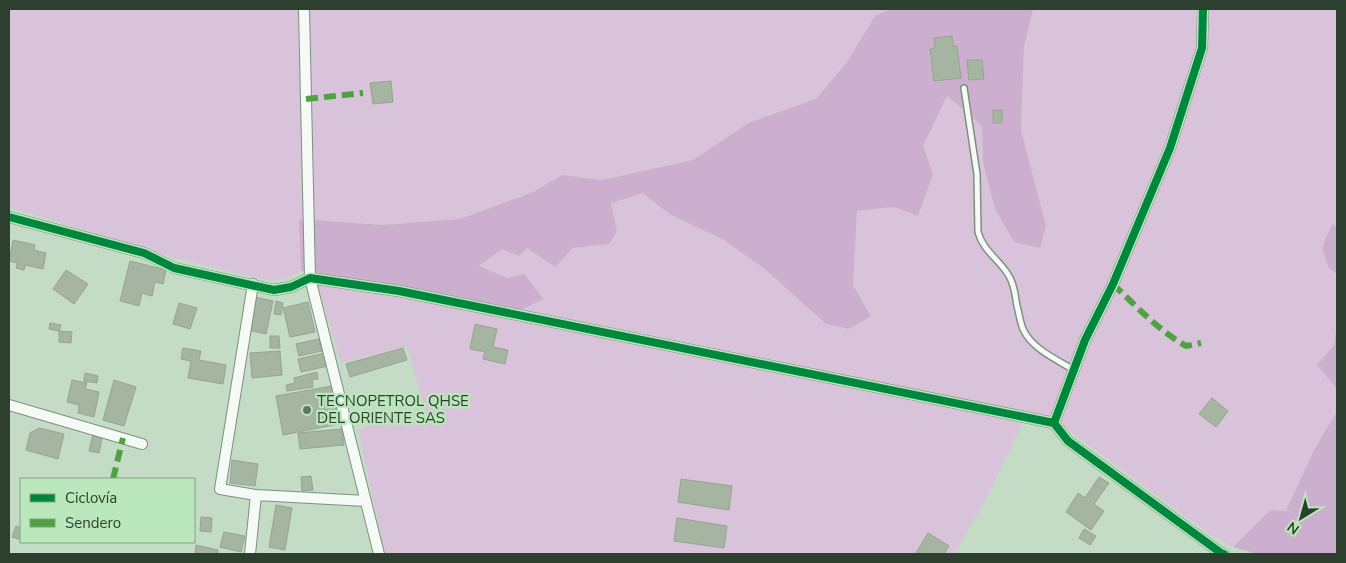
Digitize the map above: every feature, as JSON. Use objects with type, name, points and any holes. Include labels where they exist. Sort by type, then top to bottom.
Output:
[{"type":"street","points":[[304,9],[310,278],[379,554]]},
{"type":"street","points":[[1054,423],[1085,340],[1113,284],[1170,148],[1202,48],[1203,9]]},
{"type":"street","points":[[11,219],[144,253],[174,268],[274,290],[291,287],[310,278],[408,293],[1054,423],[1068,441],[1220,553],[1224,554]]},
{"type":"street","points":[[252,284],[220,489],[256,494],[366,501]]},
{"type":"street","points":[[9,405],[142,444]]},
{"type":"street","points":[[250,554],[256,494]]},
{"type":"lane","points":[[964,88],[977,174],[978,232],[980,240],[1010,277],[1023,329],[1030,339],[1037,347],[1074,370]]},
{"type":"shaded area","points":[[9,9],[891,9],[875,16],[847,62],[816,99],[748,123],[693,160],[602,180],[562,175],[533,192],[460,219],[383,225],[299,219],[301,271],[284,279],[271,281],[175,258],[9,207]]},
{"type":"shaded area","points":[[891,9],[1033,9],[1024,47],[1021,130],[1046,226],[1040,248],[1014,242],[995,209],[983,163],[982,126],[947,96],[923,146],[933,174],[918,216],[894,207],[857,211],[853,285],[871,316],[849,329],[826,324],[766,270],[724,240],[669,214],[643,193],[611,203],[617,232],[609,244],[573,248],[555,267],[527,248],[519,256],[502,249],[479,266],[507,278],[524,274],[543,299],[521,310],[301,271],[299,219],[383,225],[460,219],[533,192],[562,175],[602,180],[693,160],[748,123],[816,99],[847,62],[875,16]]},
{"type":"shaded area","points":[[1033,9],[1337,9],[1337,227],[1332,225],[1329,268],[1337,274],[1337,324],[1334,345],[1317,365],[1336,388],[1336,413],[1314,450],[1286,512],[1270,510],[1233,547],[1209,534],[1051,417],[1027,413],[989,493],[954,554],[385,554],[358,429],[425,411],[407,346],[341,363],[314,273],[399,287],[507,278],[478,266],[502,249],[527,247],[555,267],[573,248],[608,244],[617,232],[611,203],[643,193],[669,214],[724,240],[766,270],[826,324],[871,315],[853,285],[857,211],[894,207],[918,215],[933,174],[923,146],[947,96],[982,126],[983,163],[1014,242],[1040,248],[1046,226],[1021,130],[1024,47]]},
{"type":"shaded area","points":[[1332,224],[1337,227],[1337,274],[1329,268],[1322,248]]},
{"type":"shaded area","points":[[1337,324],[1337,554],[1257,554],[1233,547],[1270,510],[1286,511],[1314,450],[1336,413],[1336,388],[1317,365],[1334,345]]},
{"type":"building","points":[[952,36],[953,46],[957,46],[961,78],[934,81],[930,49],[935,48],[934,38]]},
{"type":"building","points":[[967,60],[982,60],[984,79],[969,80]]},
{"type":"building","points":[[391,81],[393,102],[373,104],[370,83]]},
{"type":"building","points":[[993,110],[1002,110],[1002,123],[993,123]]},
{"type":"building","points":[[13,240],[35,245],[34,250],[46,253],[43,269],[25,265],[24,270],[16,268],[17,263],[9,261]]},
{"type":"building","points":[[130,261],[166,270],[163,284],[155,282],[152,296],[142,293],[139,306],[120,301]]},
{"type":"building","points":[[66,270],[88,284],[74,304],[53,289]]},
{"type":"building","points":[[255,297],[273,301],[266,334],[248,330]]},
{"type":"building","points":[[276,301],[283,303],[281,315],[274,314]]},
{"type":"building","points":[[308,302],[315,332],[290,337],[283,308]]},
{"type":"building","points":[[179,303],[197,308],[190,329],[173,324]]},
{"type":"building","points":[[50,323],[61,325],[59,331],[49,329]]},
{"type":"building","points":[[475,324],[497,329],[493,347],[508,350],[505,364],[483,359],[485,352],[470,349]]},
{"type":"building","points":[[59,331],[72,332],[71,343],[59,342]]},
{"type":"building","points":[[270,336],[279,336],[280,348],[270,348]]},
{"type":"building","points":[[319,339],[322,351],[299,356],[296,344]]},
{"type":"building","points":[[183,348],[201,351],[199,360],[226,365],[223,384],[188,378],[191,361],[181,359]]},
{"type":"building","points":[[403,348],[407,360],[350,377],[346,364]]},
{"type":"building","points":[[280,351],[282,375],[252,378],[250,353]]},
{"type":"building","points":[[325,353],[328,366],[301,372],[298,359]]},
{"type":"building","points":[[317,372],[318,379],[312,380],[313,387],[287,391],[286,385],[295,383],[294,378]]},
{"type":"building","points":[[85,373],[98,376],[97,383],[84,381]]},
{"type":"building","points":[[72,380],[87,383],[85,389],[99,392],[94,417],[78,413],[79,405],[67,402]]},
{"type":"building","points":[[114,380],[136,387],[124,426],[103,420]]},
{"type":"building","name":"TECNOPETROL QHSE DEL ORIENTE SAS","points":[[332,386],[339,424],[283,435],[276,396]]},
{"type":"building","points":[[1212,398],[1228,411],[1216,427],[1199,414]]},
{"type":"building","points":[[39,428],[64,434],[58,459],[26,450],[30,433]]},
{"type":"building","points":[[342,429],[344,445],[300,449],[298,433]]},
{"type":"building","points":[[94,430],[103,432],[99,453],[89,451]]},
{"type":"building","points":[[232,460],[258,464],[255,486],[230,483]]},
{"type":"building","points":[[311,476],[313,490],[302,491],[301,477]]},
{"type":"building","points":[[1099,477],[1109,483],[1094,504],[1104,511],[1091,530],[1066,512],[1078,493],[1085,498]]},
{"type":"building","points":[[681,479],[732,486],[729,510],[678,502]]},
{"type":"building","points":[[276,505],[292,508],[285,550],[269,547]]},
{"type":"building","points":[[201,517],[212,518],[211,532],[200,531]]},
{"type":"building","points":[[677,518],[727,526],[724,548],[674,541]]},
{"type":"building","points":[[16,526],[20,528],[20,540],[12,537]]},
{"type":"building","points":[[1084,529],[1096,536],[1090,545],[1079,538]]},
{"type":"building","points":[[224,532],[245,536],[241,552],[220,547]]},
{"type":"building","points":[[928,533],[949,546],[944,554],[916,553]]},
{"type":"building","points":[[196,545],[218,550],[217,554],[195,554]]},
{"type":"marked path","points":[[306,99],[363,93]]},
{"type":"marked path","points":[[1113,284],[1176,340],[1186,346],[1201,343]]},
{"type":"marked path","points":[[113,478],[123,438]]},
{"type":"cycle path","points":[[1203,9],[1202,48],[1170,148],[1113,284],[1085,340],[1054,423],[1068,441],[1224,554]]},
{"type":"cycle path","points":[[9,217],[144,253],[174,268],[274,290],[291,287],[310,278],[399,291],[1054,423]]},
{"type":"place","name":"TECNOPETROL QHSE DEL ORIENTE SAS","points":[[307,410]]}]
